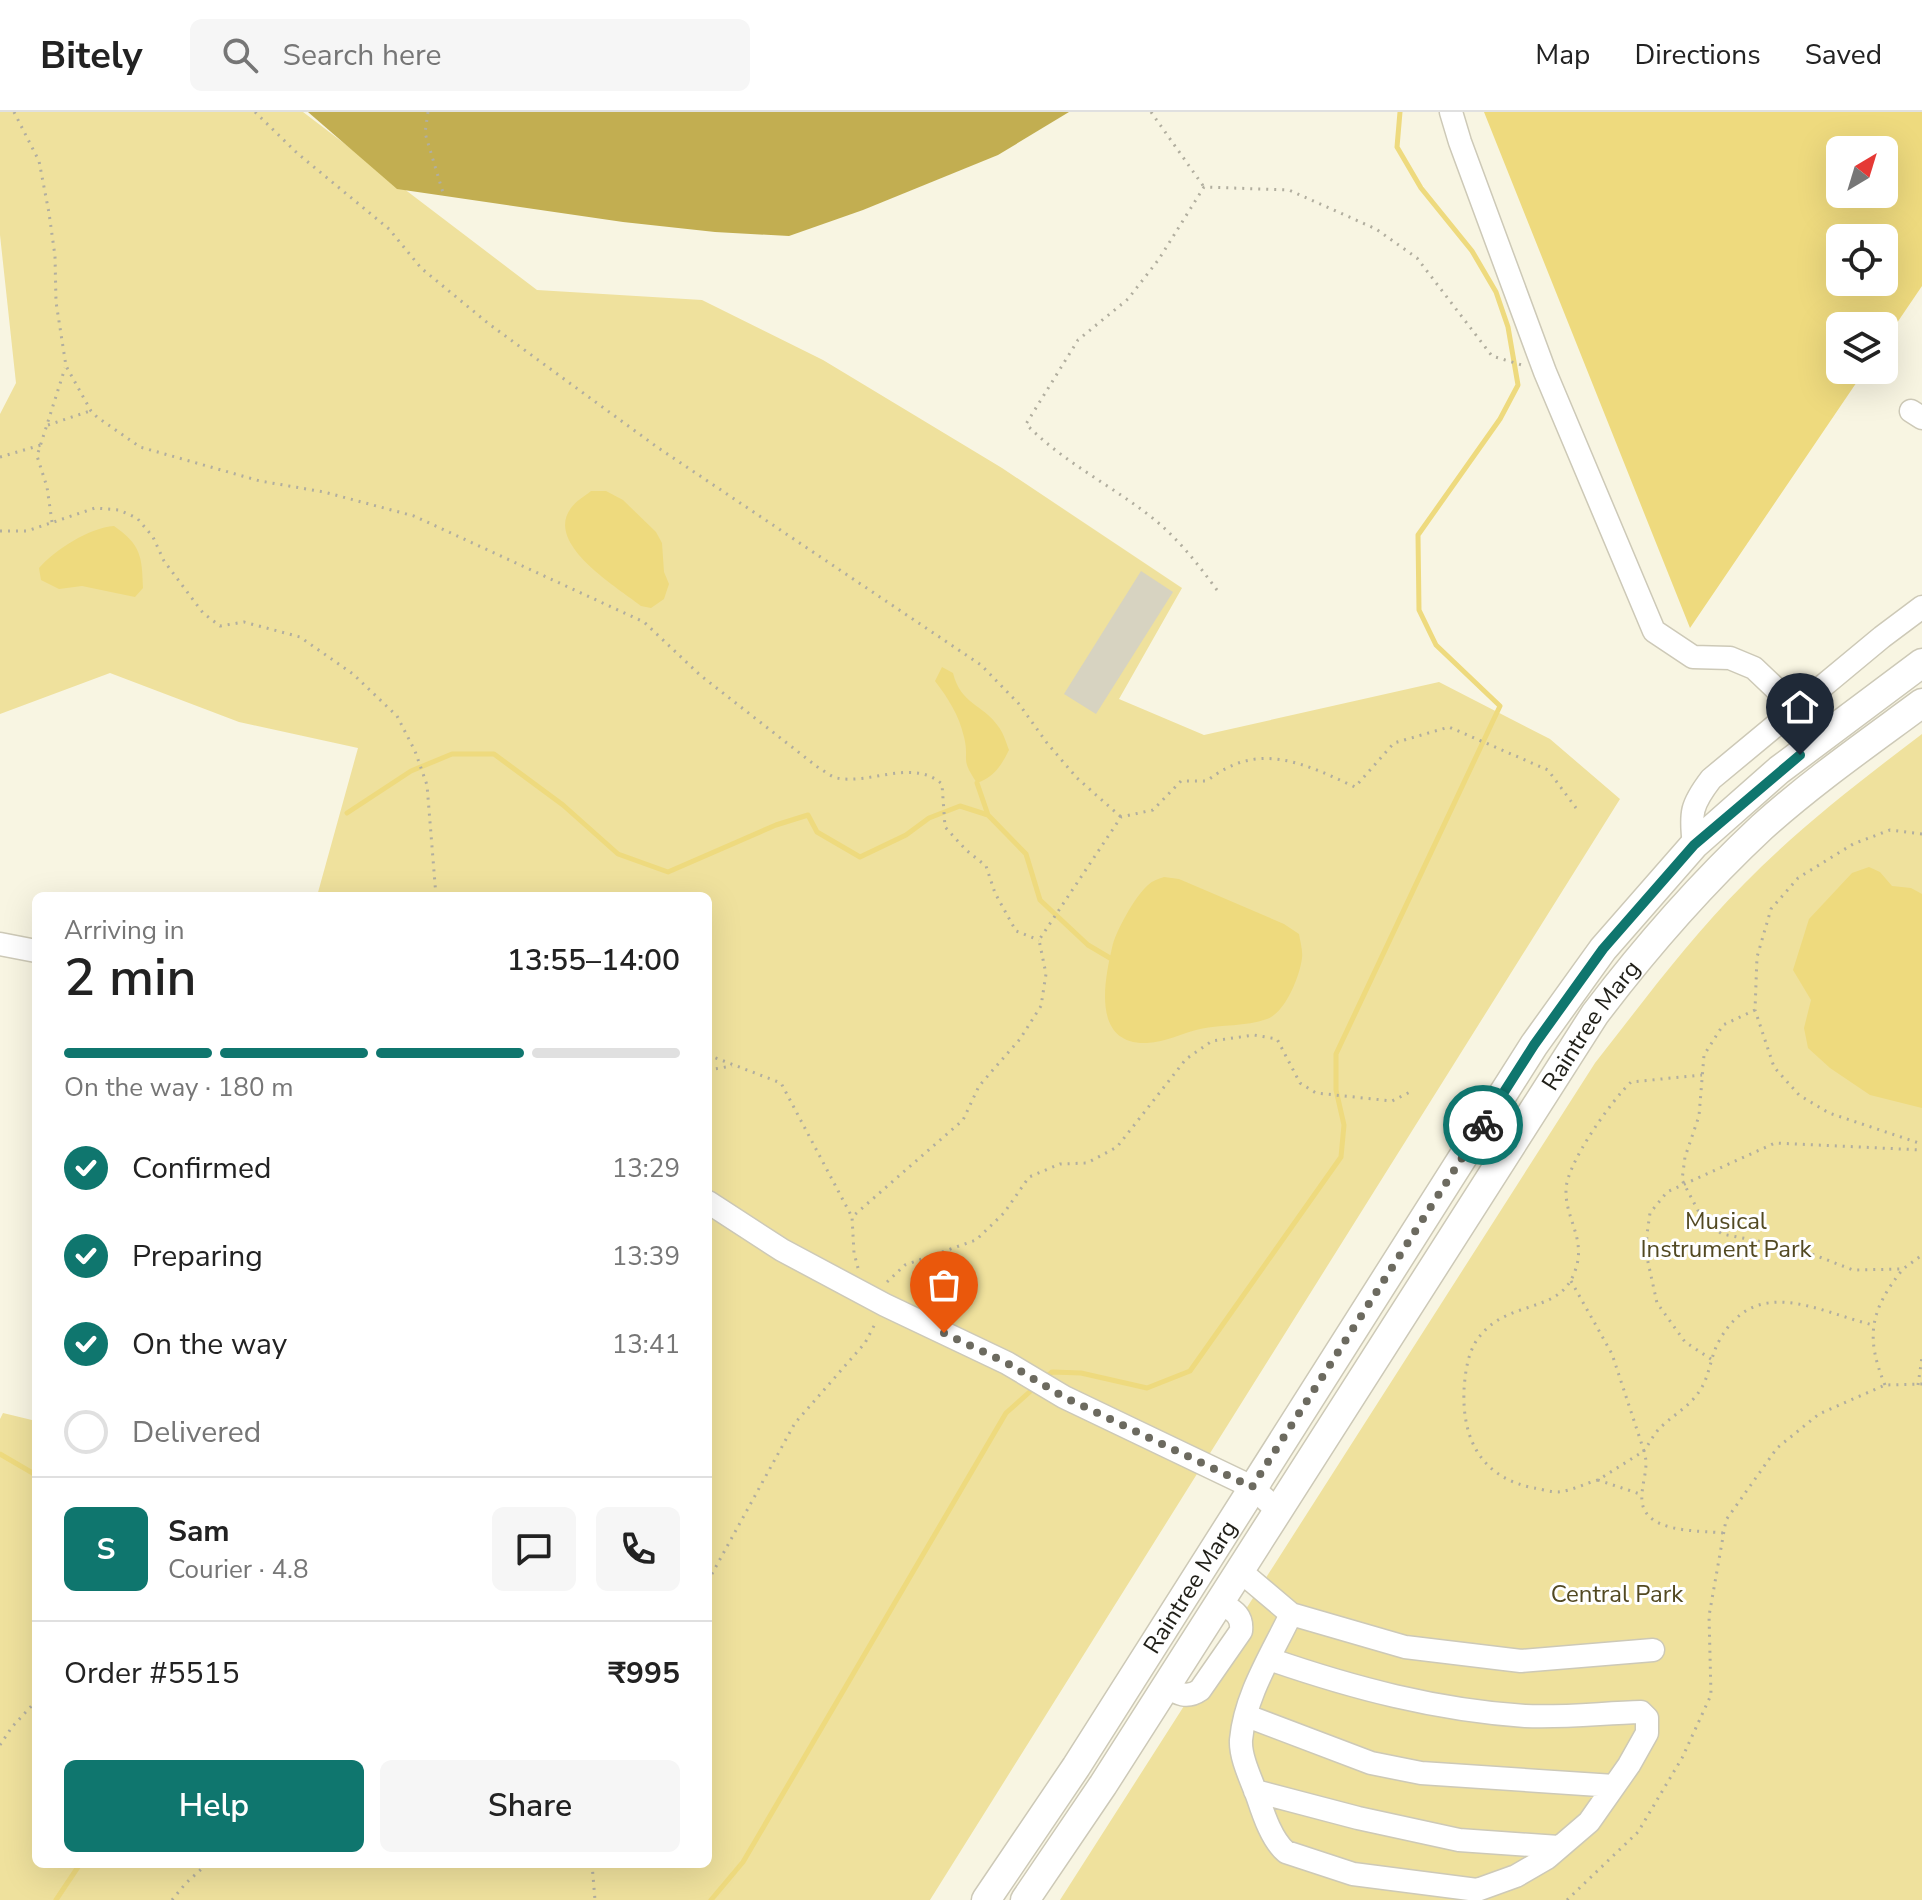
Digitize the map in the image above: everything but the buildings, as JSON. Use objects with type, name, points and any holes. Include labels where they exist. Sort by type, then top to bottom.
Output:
[{"type":"main road","name":"Raintree Marg","points":[[986,1900],[1076,1767],[1534,1045],[1603,949],[1694,845],[1779,770],[1922,663]]},
{"type":"main road","name":"Raintree Marg","points":[[1025,1900],[1103,1785],[1561,1063],[1628,970],[1698,891],[1762,827],[1836,766],[1922,703]]},
{"type":"street","points":[[1451,112],[1545,372],[1654,631],[1693,657],[1730,658],[1754,668],[1796,708]]},
{"type":"street","points":[[1694,845],[1691,818],[1695,800],[1711,779],[1922,607]]},
{"type":"street","points":[[0,944],[32,950]]},
{"type":"street","points":[[712,1205],[782,1250],[885,1305],[1007,1363],[1064,1397],[1252,1487],[1277,1510]]},
{"type":"street","points":[[1239,1570],[1291,1614],[1405,1647],[1521,1661],[1653,1650]]},
{"type":"street","points":[[1269,1659],[1342,1685],[1440,1707],[1528,1716],[1641,1712],[1647,1718],[1647,1733],[1589,1822],[1516,1876],[1477,1890],[1353,1874],[1286,1852],[1280,1847],[1255,1791],[1241,1741],[1253,1693],[1269,1659],[1291,1614]]},
{"type":"street","points":[[1247,1716],[1371,1763],[1421,1773],[1614,1786]]},
{"type":"street","points":[[1255,1791],[1459,1840],[1559,1847]]},
{"type":"path","points":[[14,112],[39,161],[55,256],[56,302],[66,366],[91,411],[140,447],[260,481],[324,492],[414,516],[644,622],[700,675],[820,769],[836,778],[900,772],[935,778],[942,784],[945,827],[986,866],[995,893],[1016,931],[1039,940]]},
{"type":"path","points":[[255,112],[297,153],[389,229],[421,268],[489,324],[657,447],[981,665],[1019,704],[1077,778],[1121,817]]},
{"type":"path","points":[[428,112],[425,133],[444,196]]},
{"type":"path","points":[[1151,112],[1204,187]]},
{"type":"path","points":[[1204,187],[1289,190],[1376,229],[1417,258],[1492,356],[1545,372]]},
{"type":"path","points":[[1204,187],[1159,259],[1128,299],[1078,340],[1026,424],[1045,444],[1150,516],[1186,548],[1217,590]]},
{"type":"path","points":[[52,522],[47,487],[37,456],[66,366]]},
{"type":"path","points":[[48,425],[91,411]]},
{"type":"path","points":[[0,457],[41,445]]},
{"type":"path","points":[[0,531],[27,531],[95,508],[119,510],[137,518],[203,613],[220,626],[244,622],[300,637],[353,674],[397,716],[415,751],[427,785],[436,892]]},
{"type":"path","points":[[852,1217],[963,1120],[979,1086],[1020,1039],[1041,1006],[1046,974],[1039,940],[1121,817],[1153,810],[1181,781],[1207,781],[1223,768],[1267,757],[1303,763],[1355,787],[1394,743],[1449,727],[1548,770],[1576,808]]},
{"type":"path","points":[[1922,834],[1890,830],[1853,844],[1798,878],[1771,909],[1757,957],[1755,1010],[1774,1067],[1799,1095],[1829,1113],[1922,1144]]},
{"type":"path","points":[[1755,1010],[1723,1025],[1704,1055],[1699,1116],[1685,1157],[1682,1180],[1703,1220],[1722,1234],[1799,1249],[1853,1270],[1903,1269]]},
{"type":"path","points":[[712,1056],[781,1083],[852,1217],[854,1253],[864,1294],[884,1285],[905,1265],[976,1240],[1004,1213],[1029,1177],[1060,1164],[1087,1163],[1117,1147],[1186,1059],[1212,1041],[1254,1035],[1277,1039],[1300,1083],[1316,1093],[1392,1101],[1410,1092]]},
{"type":"path","points":[[712,1069],[736,1065]]},
{"type":"path","points":[[1702,1075],[1631,1082],[1612,1100],[1578,1158],[1565,1189],[1578,1236],[1577,1265],[1571,1281],[1557,1297],[1490,1323],[1474,1345],[1465,1375],[1466,1429],[1472,1446],[1491,1469],[1518,1485],[1557,1492],[1598,1480],[1644,1451],[1659,1428],[1694,1400],[1703,1385],[1718,1342],[1731,1322],[1747,1308],[1781,1301],[1873,1325]]},
{"type":"path","points":[[1711,1359],[1685,1342],[1657,1303],[1646,1253],[1650,1213],[1667,1192],[1775,1143],[1922,1150]]},
{"type":"path","points":[[1885,1385],[1872,1344],[1873,1325],[1888,1287],[1903,1269],[1922,1255]]},
{"type":"path","points":[[1571,1281],[1612,1354],[1648,1462],[1642,1495],[1643,1510],[1654,1521],[1680,1529],[1724,1533]]},
{"type":"path","points":[[712,1574],[795,1423],[865,1343],[885,1305]]},
{"type":"path","points":[[1567,1900],[1638,1832],[1682,1758],[1711,1695],[1709,1616],[1726,1520],[1777,1448],[1819,1414],[1885,1385],[1920,1384],[1922,1357]]},
{"type":"path","points":[[1598,1480],[1642,1495]]},
{"type":"path","points":[[0,1745],[32,1705]]},
{"type":"path","points":[[172,1900],[203,1868]]},
{"type":"path","points":[[592,1868],[595,1900]]},
{"type":"green space","points":[[0,112],[303,112],[537,290],[702,300],[823,360],[1002,468],[1182,588],[1119,699],[1204,735],[1439,682],[1550,739],[1620,799],[930,1900],[0,1900],[0,1419],[3,1413],[32,1420],[32,1868],[712,1868],[712,892],[318,892],[358,748],[239,722],[110,673],[0,714],[0,414],[16,383],[0,235]]},
{"type":"green space","name":"Central Park","points":[[1922,734],[1922,1900],[1060,1900],[1595,1063],[1685,949],[1744,884],[1808,824]]},
{"type":"shaded area","points":[[308,112],[1069,112],[998,155],[863,210],[789,236],[623,222],[397,189]]},
{"type":"shaded area","points":[[1484,112],[1922,112],[1922,286],[1898,321],[1898,312],[1826,312],[1826,384],[1856,384],[1690,628]]},
{"type":"shaded area","points":[[591,491],[606,491],[623,500],[656,532],[662,543],[664,572],[669,584],[664,599],[651,608],[641,606],[601,576],[575,550],[567,536],[565,522],[571,508]]},
{"type":"shaded area","points":[[114,526],[130,539],[141,559],[143,588],[135,597],[82,586],[59,589],[41,580],[39,568],[54,554],[84,535]]},
{"type":"shaded area","points":[[942,667],[953,673],[961,692],[998,726],[1009,750],[996,770],[977,783],[967,763],[959,721],[935,681]]},
{"type":"shaded area","points":[[1869,867],[1880,872],[1892,886],[1911,888],[1922,894],[1922,1108],[1870,1095],[1830,1068],[1808,1048],[1804,1028],[1811,1000],[1793,970],[1809,919],[1852,873]]},
{"type":"shaded area","points":[[1164,877],[1179,879],[1284,924],[1299,934],[1301,966],[1290,993],[1274,1015],[1250,1023],[1200,1029],[1147,1043],[1129,1041],[1117,1034],[1110,1023],[1105,994],[1114,941],[1138,897],[1155,880]]},
{"type":"waterway","points":[[1044,1379],[1052,1372],[1081,1373],[1147,1388],[1190,1371],[1341,1157],[1344,1125],[1336,1090],[1336,1054],[1500,706],[1436,645],[1419,610],[1418,535],[1500,419],[1518,385],[1508,327],[1496,292],[1472,251],[1421,188],[1397,147],[1400,112]]},
{"type":"waterway","points":[[347,813],[411,771],[452,754],[494,754],[563,805],[618,854],[668,872],[776,825],[808,815],[817,832],[860,857],[906,835],[929,818],[960,806],[988,815],[977,783]]},
{"type":"waterway","points":[[988,815],[1026,854],[1040,900],[1088,945],[1110,958]]},
{"type":"waterway","points":[[711,1900],[743,1862],[1006,1413],[1034,1388]]},
{"type":"waterway","points":[[0,1454],[32,1473]]},
{"type":"waterway","points":[[56,1900],[77,1868]]},
{"type":"way so far","points":[[944,1333],[1007,1363],[1064,1397],[1252,1487],[1483,1125]]},
{"type":"route","points":[[1483,1125],[1534,1045],[1603,949],[1694,845],[1800,755]]},
{"type":"park label","name":"Musical Instrument Park","points":[[1726,1235]]}]
